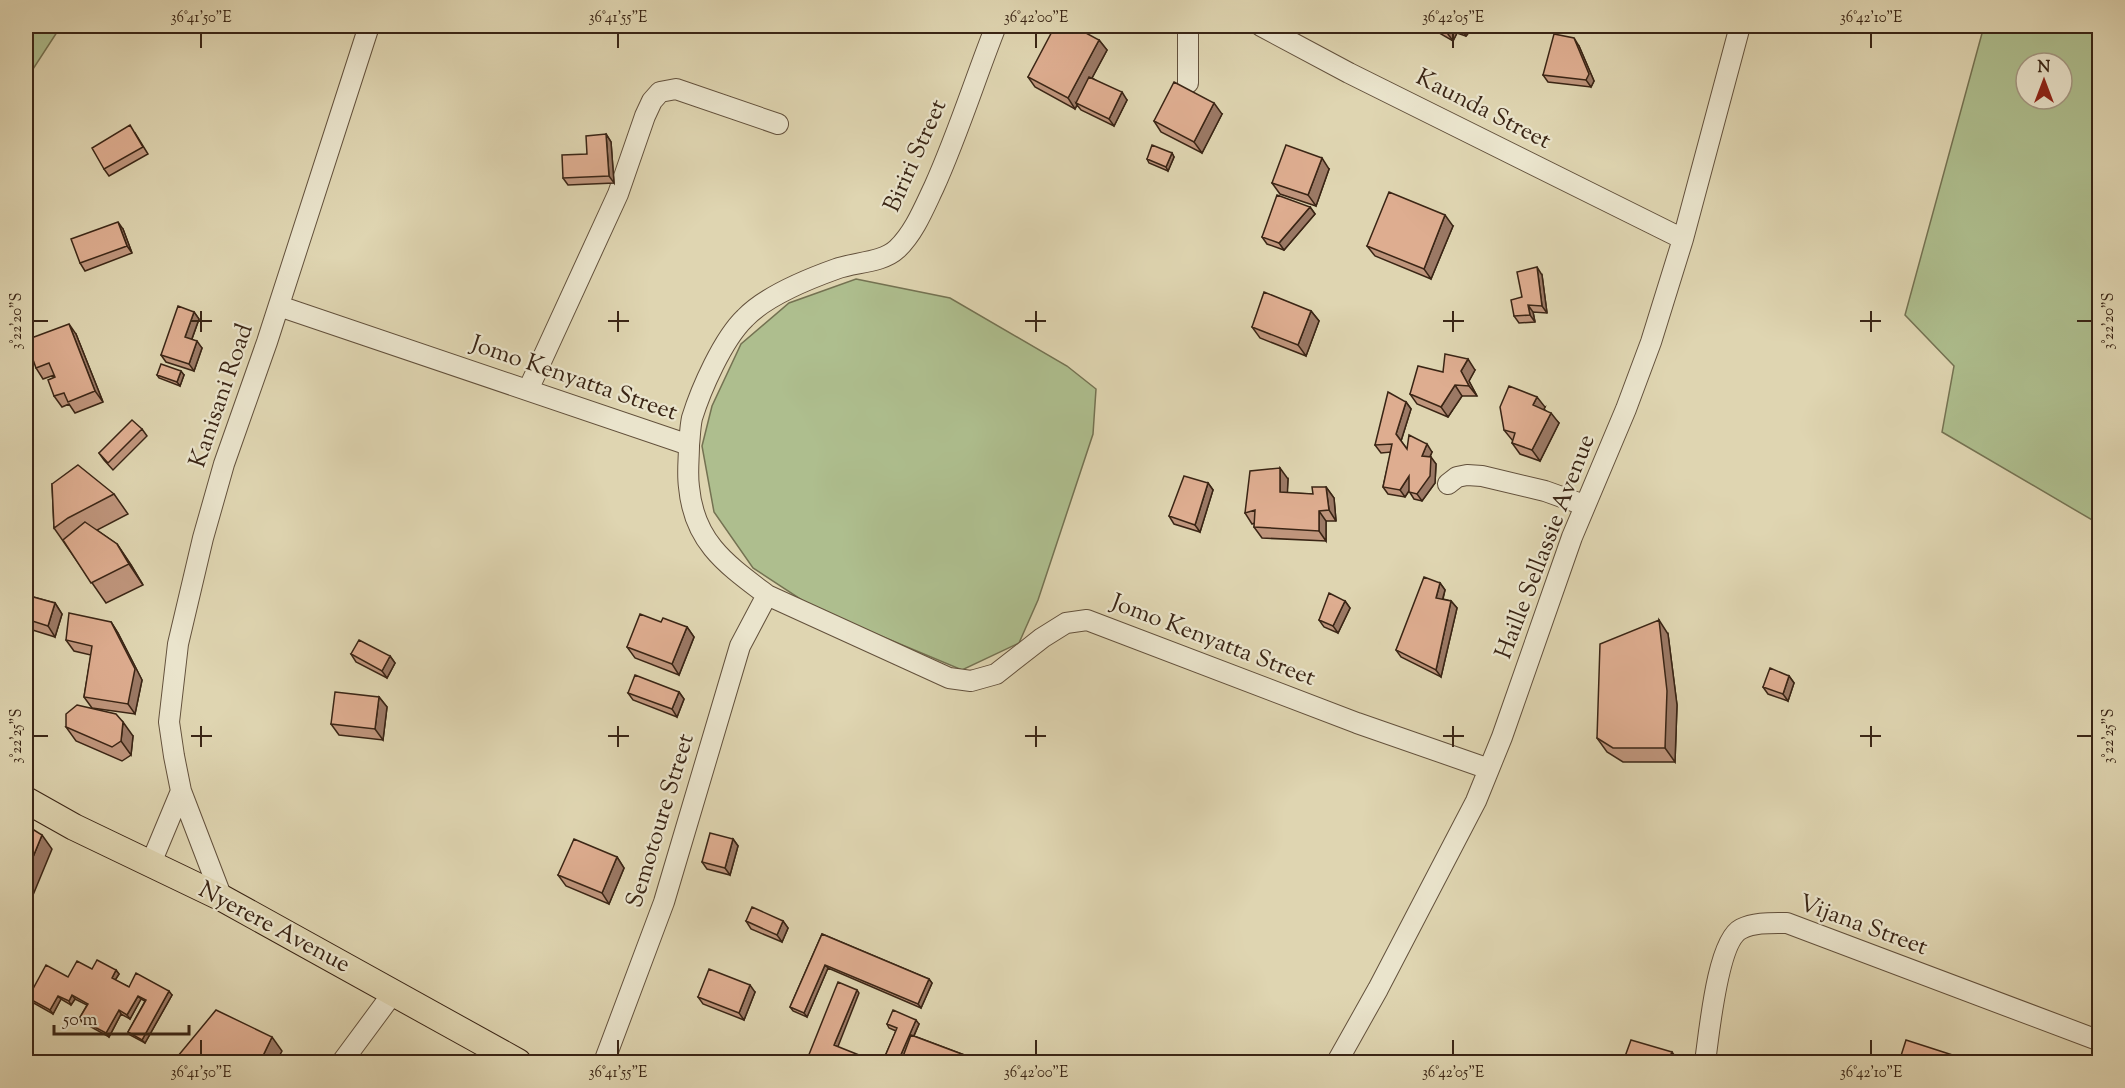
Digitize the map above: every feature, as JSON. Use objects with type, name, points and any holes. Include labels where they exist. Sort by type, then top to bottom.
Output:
[{"type":"main road","name":"Nyerere Avenue","points":[[26,800],[74,827],[222,898],[518,1062]]},
{"type":"street","name":"Kanisani Road","points":[[222,898],[181,791],[174,756],[169,722],[177,644],[224,464],[279,306],[369,26]]},
{"type":"street","name":"Biriri Street","points":[[689,445],[691,420],[701,396],[724,345],[745,318],[775,296],[807,279],[848,265],[874,260],[896,250],[919,219],[949,153],[996,26]]},
{"type":"street","points":[[1188,26],[1188,83]]},
{"type":"street","name":"Kaunda Street","points":[[1261,26],[1349,73],[1683,239]]},
{"type":"street","name":"Haille Sellassie Avenue","points":[[1337,1062],[1378,989],[1476,801],[1489,769],[1584,505],[1638,379],[1683,239],[1740,26]]},
{"type":"street","points":[[528,390],[618,194],[652,100],[660,92],[676,90],[778,124]]},
{"type":"street","name":"Jomo Kenyatta Street","points":[[279,306],[689,445],[689,487],[695,517],[709,546],[742,577],[766,596],[949,678],[971,681],[996,674],[1042,638],[1066,623],[1087,620],[1357,723],[1489,769]]},
{"type":"street","points":[[1448,484],[1456,477],[1482,476],[1545,491],[1584,505]]},
{"type":"street","name":"Semotoure Street","points":[[604,1062],[664,902],[740,646],[766,596]]},
{"type":"street","points":[[151,863],[181,791]]},
{"type":"street","name":"Vijana Street","points":[[1705,1062],[1719,973],[1729,940],[1739,930],[1759,923],[1787,924],[2100,1041]]},
{"type":"street","points":[[342,1062],[393,993]]},
{"type":"green space","points":[[26,26],[61,26],[33,69],[26,104]]},
{"type":"green space","points":[[1984,26],[2099,26],[2099,524],[1942,432],[1954,366],[1905,315]]},
{"type":"green space","points":[[856,279],[950,298],[1067,366],[1096,389],[1093,434],[1038,600],[1019,643],[962,670],[814,608],[753,568],[714,512],[702,446],[712,406],[741,344],[789,303]]},
{"type":"building","points":[[1055,26],[1073,26],[1099,40],[1068,98],[1028,77]]},
{"type":"building","points":[[1554,34],[1574,38],[1589,74],[1586,80],[1543,75]]},
{"type":"building","points":[[1089,77],[1122,92],[1109,119],[1076,103]]},
{"type":"building","points":[[1174,82],[1214,103],[1194,142],[1154,121]]},
{"type":"building","points":[[130,125],[143,147],[104,169],[92,148]]},
{"type":"building","points":[[606,134],[609,176],[563,178],[562,155],[587,154],[586,136]]},
{"type":"building","points":[[1152,145],[1172,153],[1166,167],[1147,159]]},
{"type":"building","points":[[1286,145],[1322,158],[1308,195],[1272,183]]},
{"type":"building","points":[[1389,192],[1445,215],[1424,269],[1367,246]]},
{"type":"building","points":[[1277,195],[1310,207],[1279,243],[1262,237]]},
{"type":"building","points":[[118,222],[127,246],[80,263],[71,239]]},
{"type":"building","points":[[1537,267],[1542,306],[1528,305],[1530,315],[1514,316],[1511,300],[1522,297],[1517,272]]},
{"type":"building","points":[[1264,292],[1311,311],[1298,345],[1252,327]]},
{"type":"building","points":[[178,306],[194,312],[185,337],[197,341],[189,364],[161,355]]},
{"type":"building","points":[[69,324],[95,391],[68,402],[64,393],[54,396],[48,380],[55,377],[49,363],[36,368],[26,340]]},
{"type":"building","points":[[1445,354],[1468,359],[1461,371],[1469,386],[1455,385],[1441,407],[1410,394],[1418,366],[1443,372]]},
{"type":"building","points":[[161,364],[181,371],[177,382],[157,375]]},
{"type":"building","points":[[1509,386],[1537,397],[1533,405],[1551,413],[1532,450],[1512,443],[1515,433],[1504,430],[1500,407]]},
{"type":"building","points":[[1388,392],[1406,402],[1396,434],[1407,449],[1409,435],[1427,444],[1422,456],[1431,457],[1430,476],[1417,494],[1409,492],[1409,476],[1400,490],[1383,487],[1392,444],[1375,445]]},
{"type":"building","points":[[132,420],[142,429],[108,463],[99,453]]},
{"type":"building","points":[[78,465],[114,494],[54,528],[52,484]]},
{"type":"building","points":[[1280,468],[1280,492],[1313,494],[1312,487],[1326,487],[1329,510],[1319,511],[1319,531],[1254,527],[1255,510],[1245,513],[1250,471]]},
{"type":"building","points":[[1184,476],[1208,483],[1195,525],[1169,516]]},
{"type":"building","points":[[85,522],[117,544],[129,564],[91,583],[63,540]]},
{"type":"building","points":[[1424,577],[1440,583],[1436,598],[1451,601],[1436,670],[1396,650]]},
{"type":"building","points":[[1329,593],[1345,601],[1333,626],[1319,620]]},
{"type":"building","points":[[26,595],[55,603],[48,626],[26,619]]},
{"type":"building","points":[[69,613],[111,622],[135,669],[128,704],[84,697],[92,646],[66,640]]},
{"type":"building","points":[[640,614],[661,622],[663,618],[687,627],[672,664],[627,647]]},
{"type":"building","points":[[1659,620],[1667,691],[1665,748],[1613,748],[1597,738],[1600,644]]},
{"type":"building","points":[[359,640],[390,656],[382,671],[351,654]]},
{"type":"building","points":[[1770,668],[1789,676],[1783,694],[1763,687]]},
{"type":"building","points":[[635,675],[679,692],[672,709],[628,693]]},
{"type":"building","points":[[335,692],[379,697],[375,729],[331,724]]},
{"type":"building","points":[[77,705],[116,714],[123,722],[121,741],[112,747],[66,727],[66,714]]},
{"type":"building","points":[[26,825],[42,835],[26,874]]},
{"type":"building","points":[[710,833],[733,839],[725,868],[702,862]]},
{"type":"building","points":[[574,839],[617,857],[602,893],[558,875]]},
{"type":"building","points":[[752,907],[783,921],[777,935],[746,921]]},
{"type":"building","points":[[822,934],[929,979],[918,1004],[825,965],[804,1013],[790,1007]]},
{"type":"building","points":[[97,960],[116,970],[112,978],[129,987],[136,973],[169,991],[142,1040],[128,1032],[146,1000],[138,996],[127,1015],[119,1010],[106,1033],[79,1019],[88,1004],[72,995],[69,1001],[58,996],[50,1010],[28,998],[46,965],[68,977],[77,961],[92,969]]},
{"type":"building","points":[[709,969],[750,985],[739,1013],[698,997]]},
{"type":"building","points":[[838,982],[857,990],[834,1045],[869,1059],[868,1062],[806,1062]]},
{"type":"building","points":[[216,1010],[272,1037],[260,1062],[173,1062]]},
{"type":"building","points":[[893,1010],[916,1020],[899,1059],[886,1054],[897,1028],[887,1024]]},
{"type":"building","points":[[911,1035],[983,1062],[901,1062]]},
{"type":"building","points":[[1631,1040],[1672,1052],[1667,1062],[1651,1059],[1650,1062],[1623,1062]]},
{"type":"building","points":[[1906,1040],[1968,1060],[1967,1062],[1899,1062]]}]
